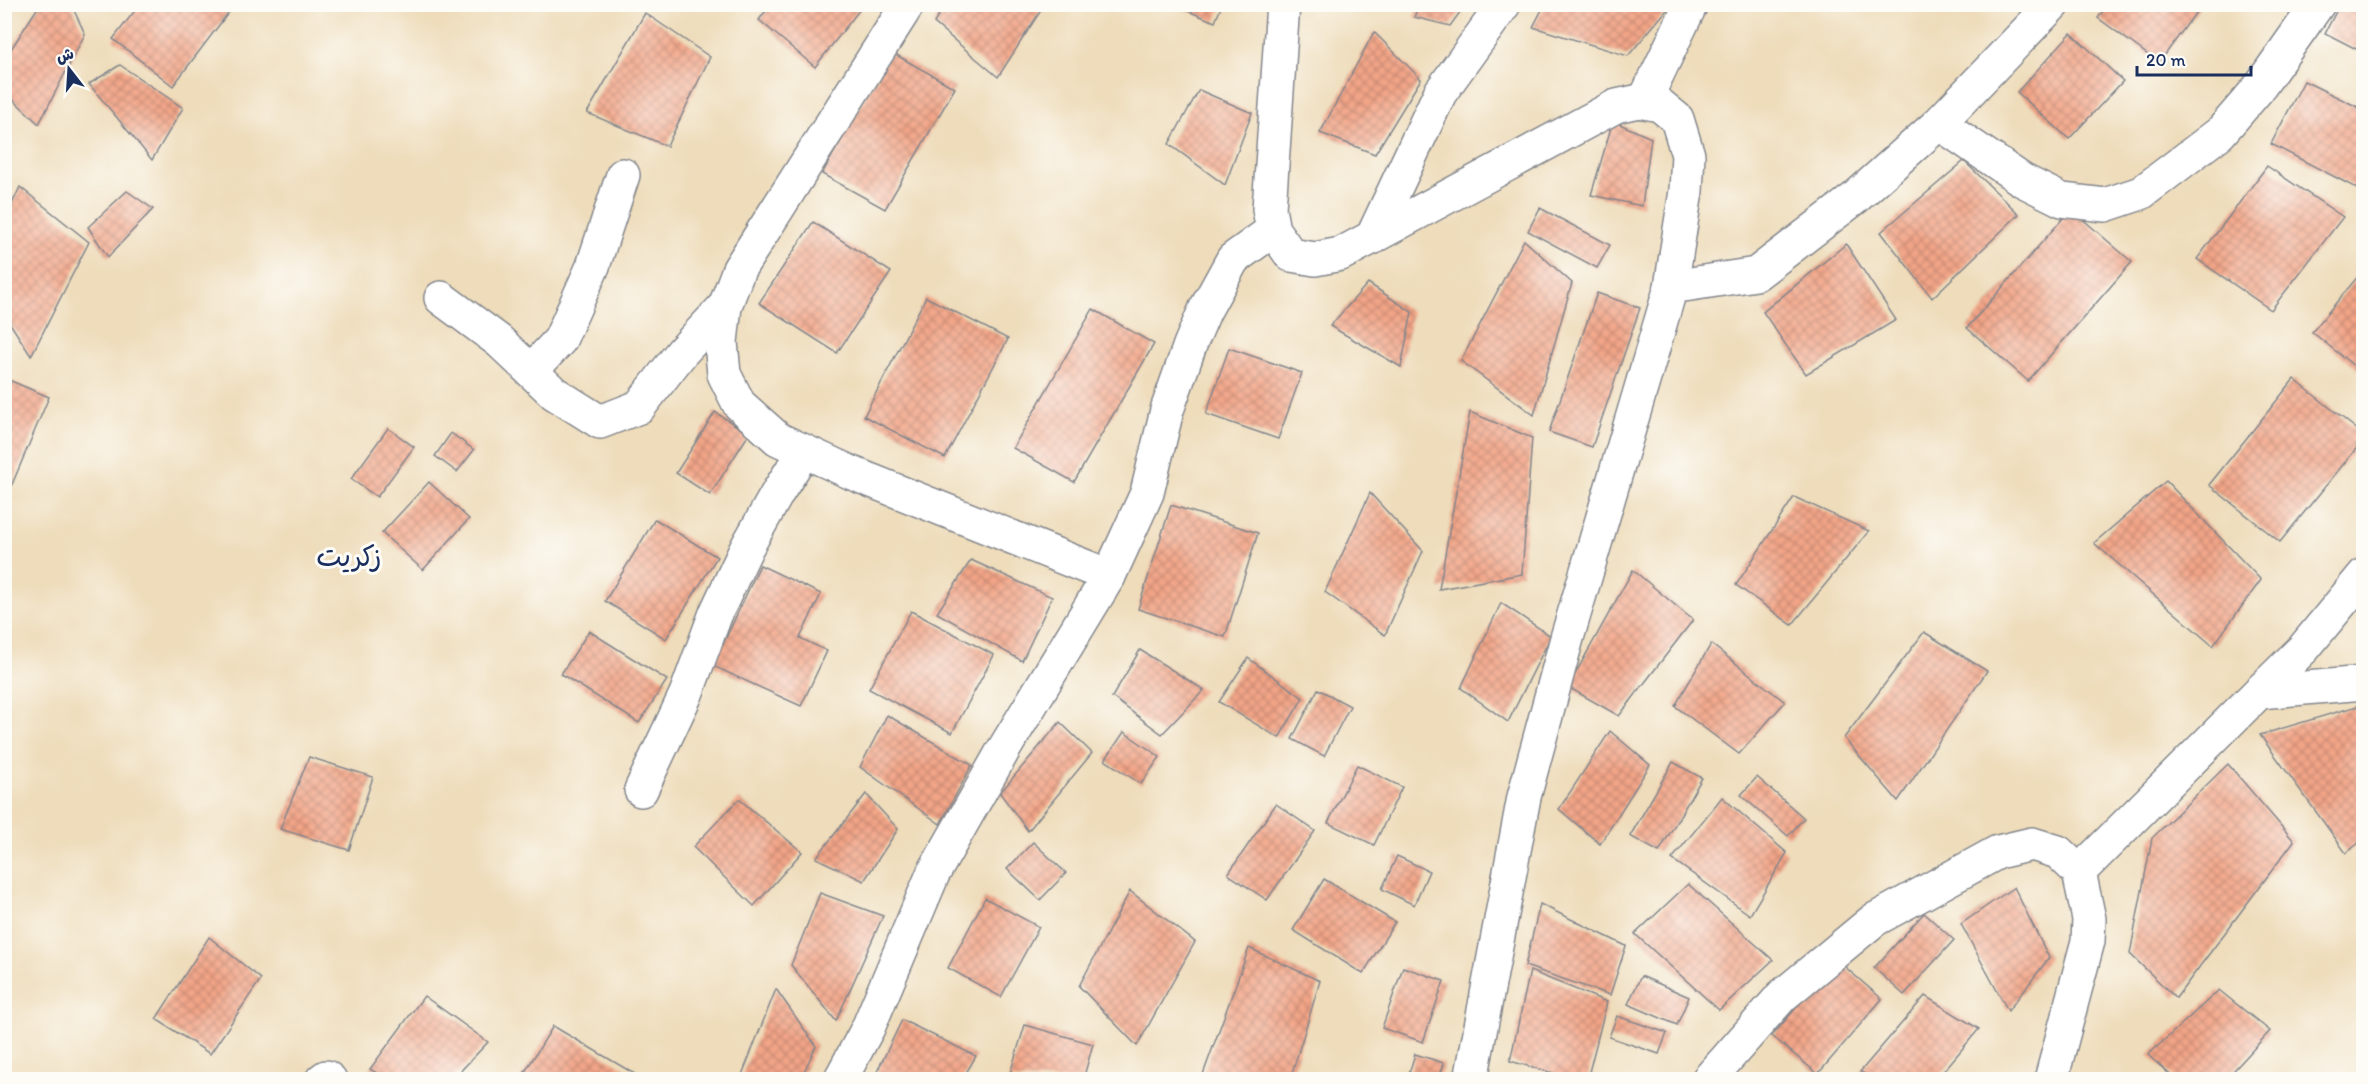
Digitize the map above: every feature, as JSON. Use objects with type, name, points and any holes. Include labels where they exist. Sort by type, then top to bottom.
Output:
[{"type":"street","points":[[908,4],[739,269],[725,306],[721,342],[724,374],[739,404],[778,439],[852,473],[1109,576]]},
{"type":"street","points":[[1282,4],[1269,209],[1273,230],[1291,255],[1315,259],[1341,254],[1616,106],[1639,101],[1660,105],[1677,119],[1688,155],[1686,191],[1671,287],[1567,638],[1524,797],[1472,1080]]},
{"type":"street","points":[[1372,238],[1440,93],[1504,4]]},
{"type":"street","points":[[1644,102],[1691,4]]},
{"type":"street","points":[[1671,287],[1756,274],[1855,198],[1939,123],[2053,4]]},
{"type":"street","points":[[1939,123],[2022,180],[2062,200],[2105,205],[2141,193],[2220,133],[2258,89],[2318,4]]},
{"type":"street","points":[[531,371],[560,340],[593,266],[623,175]]},
{"type":"street","points":[[840,1080],[868,1028],[933,874],[1004,748],[1109,576],[1147,492],[1167,410],[1205,310],[1233,259],[1273,230]]},
{"type":"street","points":[[441,298],[499,341],[554,393],[600,422],[639,407],[682,352],[725,306]]},
{"type":"street","points":[[640,790],[686,694],[716,612],[729,585],[778,492],[804,451]]},
{"type":"street","points":[[2079,872],[2304,648],[2364,575]]},
{"type":"street","points":[[2259,692],[2364,683]]},
{"type":"street","points":[[1708,1080],[1782,996],[1874,920],[1998,852],[2032,844],[2058,852],[2079,872],[2089,919],[2088,941],[2051,1080]]},
{"type":"street","points":[[322,1080],[326,1077],[330,1080]]},
{"type":"building","points":[[40,4],[71,4],[85,34],[39,124],[4,91],[4,60]]},
{"type":"building","points":[[140,4],[235,4],[173,86],[113,39]]},
{"type":"building","points":[[771,4],[864,4],[815,67],[759,20]]},
{"type":"building","points":[[945,4],[1045,4],[998,77],[934,23]]},
{"type":"building","points":[[1420,4],[1466,4],[1450,26],[1414,17]]},
{"type":"building","points":[[1545,4],[1672,4],[1628,56],[1533,27]]},
{"type":"building","points":[[2108,4],[2202,4],[2159,63],[2098,18]]},
{"type":"building","points":[[2340,4],[2364,4],[2364,53],[2325,33]]},
{"type":"building","points":[[1173,5],[1222,5],[1215,22]]},
{"type":"building","points":[[645,13],[710,57],[667,146],[587,113]]},
{"type":"building","points":[[1374,32],[1421,79],[1375,154],[1320,133]]},
{"type":"building","points":[[2071,33],[2123,81],[2069,139],[2017,92]]},
{"type":"building","points":[[891,52],[955,88],[885,209],[822,174]]},
{"type":"building","points":[[120,65],[183,108],[152,160],[89,84]]},
{"type":"building","points":[[2304,81],[2364,110],[2364,192],[2271,144]]},
{"type":"building","points":[[1199,90],[1252,113],[1225,185],[1169,144]]},
{"type":"building","points":[[1613,121],[1651,138],[1642,206],[1591,195]]},
{"type":"building","points":[[1964,161],[2019,214],[1932,298],[1881,232]]},
{"type":"building","points":[[2267,166],[2343,217],[2271,310],[2197,259]]},
{"type":"building","points":[[20,187],[89,242],[31,356],[4,314],[4,221]]},
{"type":"building","points":[[127,191],[153,209],[108,257],[88,227]]},
{"type":"building","points":[[1540,208],[1610,245],[1597,268],[1528,231]]},
{"type":"building","points":[[2071,209],[2132,262],[2028,381],[1967,328]]},
{"type":"building","points":[[813,222],[891,272],[837,353],[759,303]]},
{"type":"building","points":[[1524,240],[1572,283],[1534,415],[1461,361]]},
{"type":"building","points":[[1846,244],[1896,320],[1806,374],[1763,312]]},
{"type":"building","points":[[2364,269],[2364,374],[2312,332]]},
{"type":"building","points":[[1368,283],[1412,312],[1401,367],[1330,326]]},
{"type":"building","points":[[1597,293],[1640,308],[1592,447],[1549,432]]},
{"type":"building","points":[[926,297],[1008,339],[945,458],[864,416]]},
{"type":"building","points":[[1093,309],[1154,344],[1074,482],[1013,448]]},
{"type":"building","points":[[1229,348],[1302,373],[1278,439],[1206,414]]},
{"type":"building","points":[[4,378],[49,397],[5,501],[4,501]]},
{"type":"building","points":[[2294,379],[2364,435],[2364,439],[2280,542],[2209,485]]},
{"type":"building","points":[[715,412],[749,434],[710,495],[676,473]]},
{"type":"building","points":[[1470,412],[1532,438],[1522,574],[1439,589]]},
{"type":"building","points":[[388,428],[414,447],[377,497],[351,479]]},
{"type":"building","points":[[451,433],[474,450],[457,472],[435,456]]},
{"type":"building","points":[[2166,481],[2261,580],[2213,646],[2094,543]]},
{"type":"building","points":[[429,482],[469,519],[423,570],[382,533]]},
{"type":"building","points":[[1370,493],[1423,551],[1385,635],[1325,592]]},
{"type":"building","points":[[1794,497],[1869,531],[1792,625],[1736,585]]},
{"type":"building","points":[[1171,505],[1258,533],[1225,637],[1138,609]]},
{"type":"building","points":[[655,519],[717,557],[666,639],[605,601]]},
{"type":"building","points":[[971,560],[1052,597],[1022,661],[937,613]]},
{"type":"building","points":[[760,565],[821,594],[800,638],[827,651],[801,706],[713,666]]},
{"type":"building","points":[[1633,570],[1693,620],[1619,716],[1568,687]]},
{"type":"building","points":[[1501,603],[1551,636],[1508,722],[1461,688]]},
{"type":"building","points":[[911,611],[994,655],[952,733],[869,689]]},
{"type":"building","points":[[589,631],[667,680],[639,723],[561,674]]},
{"type":"building","points":[[1924,632],[1987,671],[1898,801],[1844,738]]},
{"type":"building","points":[[1711,644],[1785,702],[1739,754],[1675,706]]},
{"type":"building","points":[[1140,650],[1204,690],[1162,734],[1112,697]]},
{"type":"building","points":[[1248,658],[1303,698],[1279,738],[1219,702]]},
{"type":"building","points":[[1318,689],[1350,706],[1324,756],[1292,739]]},
{"type":"building","points":[[2364,704],[2364,839],[2346,853],[2260,735]]},
{"type":"building","points":[[887,715],[972,765],[940,824],[860,767]]},
{"type":"building","points":[[1060,722],[1092,753],[1028,831],[1000,793]]},
{"type":"building","points":[[1610,731],[1650,765],[1600,844],[1559,809]]},
{"type":"building","points":[[1124,732],[1160,757],[1141,784],[1105,760]]},
{"type":"building","points":[[309,757],[373,777],[349,850],[280,829]]},
{"type":"building","points":[[1673,762],[1702,778],[1659,852],[1630,836]]},
{"type":"building","points":[[2228,764],[2294,841],[2176,998],[2130,954],[2152,838]]},
{"type":"building","points":[[1357,765],[1402,787],[1374,845],[1328,823]]},
{"type":"building","points":[[1757,777],[1804,818],[1788,836],[1741,795]]},
{"type":"building","points":[[866,794],[898,829],[864,881],[816,858]]},
{"type":"building","points":[[1722,797],[1787,853],[1750,915],[1672,859]]},
{"type":"building","points":[[739,799],[802,852],[754,906],[693,847]]},
{"type":"building","points":[[1276,804],[1315,831],[1267,900],[1228,874]]},
{"type":"building","points":[[1033,842],[1066,873],[1040,900],[1007,869]]},
{"type":"building","points":[[1397,856],[1429,871],[1414,905],[1382,889]]},
{"type":"building","points":[[1324,879],[1395,922],[1363,974],[1293,930]]},
{"type":"building","points":[[1688,884],[1773,960],[1719,1010],[1635,934]]},
{"type":"building","points":[[2014,887],[2049,958],[2008,1011],[1961,924]]},
{"type":"building","points":[[1130,891],[1195,942],[1137,1046],[1079,986]]},
{"type":"building","points":[[820,893],[883,916],[836,1021],[791,965]]},
{"type":"building","points":[[985,898],[1039,927],[1001,997],[948,968]]},
{"type":"building","points":[[1540,904],[1626,946],[1610,995],[1525,966]]},
{"type":"building","points":[[1924,913],[1954,940],[1904,995],[1874,968]]},
{"type":"building","points":[[209,937],[261,979],[210,1054],[156,1019]]},
{"type":"building","points":[[1249,948],[1320,981],[1290,1080],[1201,1080]]},
{"type":"building","points":[[1837,960],[1882,999],[1818,1074],[1772,1036]]},
{"type":"building","points":[[1403,967],[1444,981],[1423,1042],[1382,1028]]},
{"type":"building","points":[[1530,971],[1607,1002],[1587,1080],[1578,1080],[1510,1061]]},
{"type":"building","points":[[1641,976],[1689,997],[1677,1025],[1628,1004]]},
{"type":"building","points":[[776,989],[816,1046],[800,1080],[740,1080]]},
{"type":"building","points":[[2219,990],[2270,1031],[2225,1080],[2176,1080],[2148,1055]]},
{"type":"building","points":[[424,996],[488,1042],[452,1080],[388,1080],[370,1069]]},
{"type":"building","points":[[1925,996],[1979,1029],[1936,1080],[1881,1080],[1860,1072]]},
{"type":"building","points":[[1617,1016],[1667,1033],[1659,1054],[1609,1037]]},
{"type":"building","points":[[902,1020],[976,1056],[962,1080],[873,1080]]},
{"type":"building","points":[[1025,1025],[1093,1044],[1083,1080],[1008,1080]]},
{"type":"building","points":[[553,1026],[645,1080],[520,1080]]},
{"type":"building","points":[[1415,1054],[1444,1063],[1439,1080],[1407,1080]]},
{"type":"district","name":"زكريت","points":[[349,556]]}]
